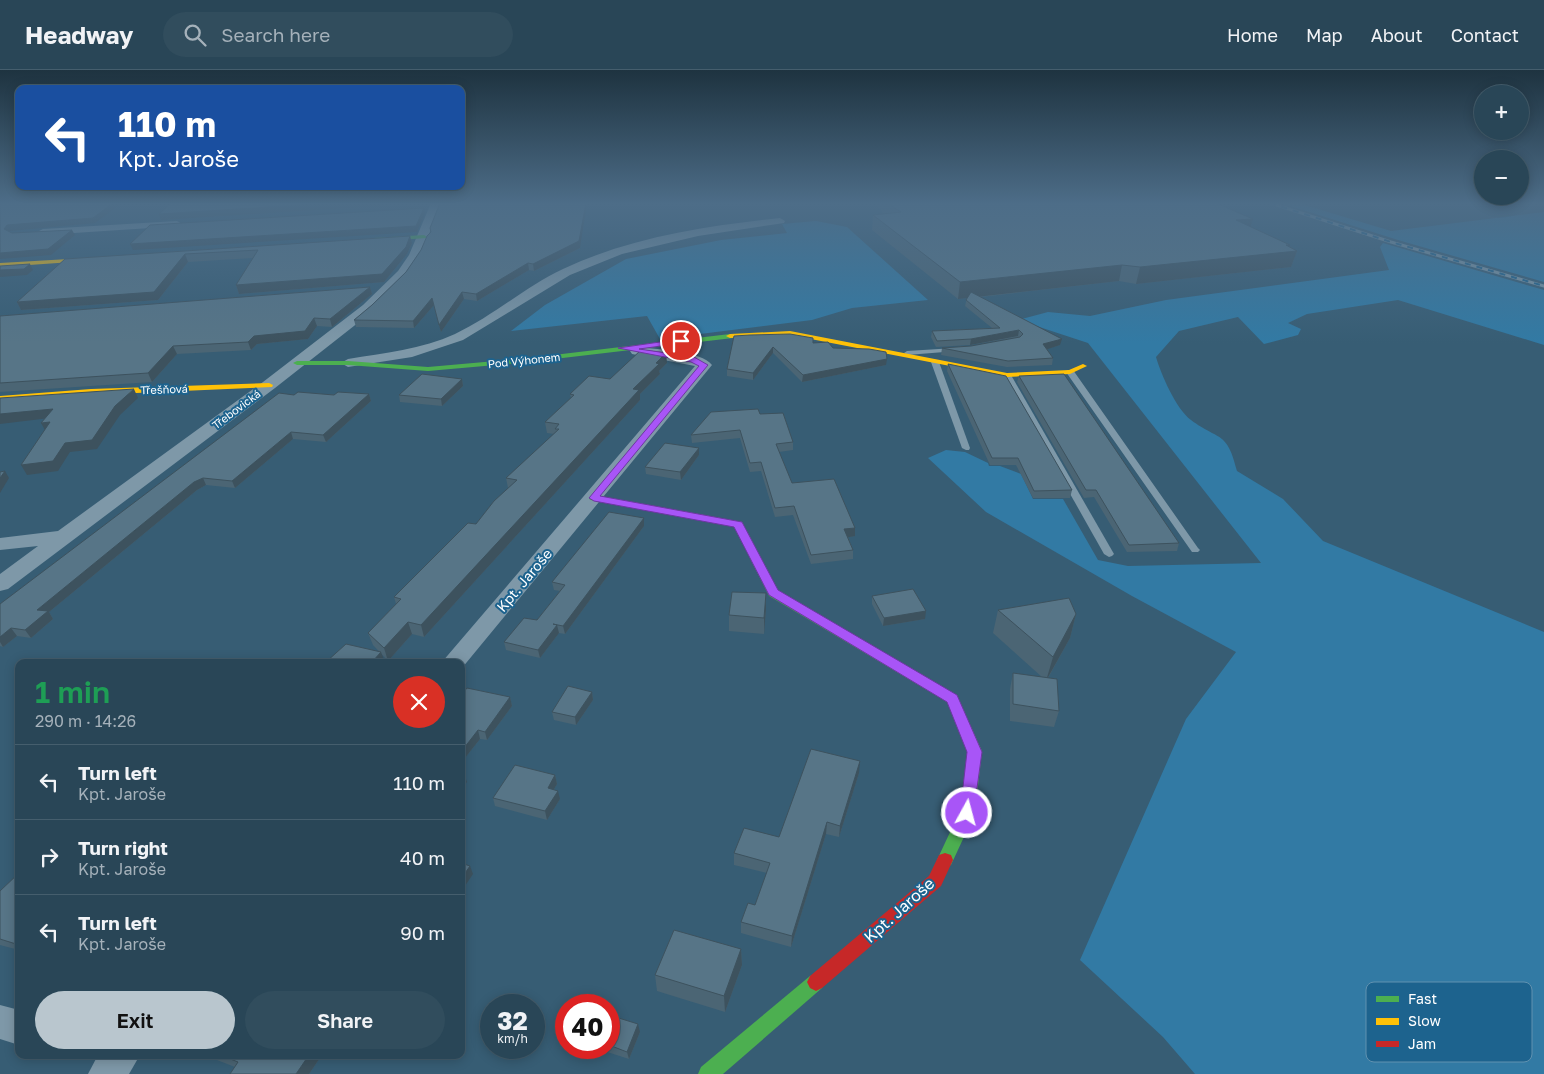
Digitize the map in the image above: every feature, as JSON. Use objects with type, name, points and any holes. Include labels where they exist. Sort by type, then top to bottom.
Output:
[{"type":"street","name":"Třebovická","points":[[0,584],[269,385],[368,308],[390,287],[418,250]]},
{"type":"street","points":[[348,363],[427,350],[471,331],[526,294],[566,272],[611,254],[627,250]]},
{"type":"street","points":[[0,265],[117,257]]},
{"type":"street","points":[[363,289],[390,287]]},
{"type":"street","name":"Pod Výhonem","points":[[297,363],[348,363],[428,369],[750,334],[790,334],[820,338],[1008,375],[1070,372]]},
{"type":"street","name":"Kpt. Jaroše","points":[[457,659],[704,365],[694,360],[622,348]]},
{"type":"street","points":[[1070,372],[1083,366]]},
{"type":"street","name":"Třešňová","points":[[0,399],[91,392],[269,385]]},
{"type":"street","name":"Kpt. Jaroše","points":[[594,498],[738,524],[773,593],[952,699],[975,752],[967,813],[935,881],[708,1074]]},
{"type":"street","points":[[0,544],[64,537]]},
{"type":"street","points":[[0,1022],[15,1027]]},
{"type":"lane","points":[[896,354],[961,350]]},
{"type":"lane","points":[[935,362],[966,448]]},
{"type":"lane","points":[[1070,372],[1194,550]]},
{"type":"lane","points":[[1008,375],[1109,554]]},
{"type":"shaded area","points":[[672,250],[872,250],[928,300],[852,308],[812,320],[660,339],[647,316],[511,331],[545,305],[626,259]]},
{"type":"shaded area","points":[[1381,250],[1406,250],[1544,290],[1544,345],[1398,300],[1307,314],[1288,323],[1301,329],[1298,335],[1264,344],[1238,317],[1179,331],[1156,357],[1170,391],[1185,415],[1221,438],[1230,449],[1237,471],[1283,499],[1323,541],[1544,632],[1544,1074],[1195,1074],[1163,1037],[1080,960],[1186,719],[1236,652],[1132,596],[986,512],[928,458],[946,450],[965,452],[988,463],[989,466],[1000,466],[1021,474],[1033,499],[1063,499],[1098,560],[1128,566],[1261,563],[1088,343],[1018,320],[1048,312],[1090,316],[1166,300],[1389,270]]},
{"type":"shaded area","points":[[1432,250],[1544,250],[1544,282]]},
{"type":"building","points":[[0,250],[38,250],[0,253]]},
{"type":"building","points":[[202,250],[403,250],[382,274],[236,285],[258,250],[185,254],[154,292],[17,302],[65,259]]},
{"type":"building","points":[[421,250],[561,250],[533,264],[528,263],[476,294],[462,292],[439,325],[432,298],[413,321],[354,320],[406,272]]},
{"type":"building","points":[[918,250],[1297,251],[1140,267],[1122,265],[960,282]]},
{"type":"building","points":[[30,264],[24,269],[0,270],[0,266]]},
{"type":"building","points":[[370,287],[330,319],[314,318],[305,331],[254,336],[248,342],[173,346],[148,373],[0,383],[0,316]]},
{"type":"building","points":[[971,292],[1062,339],[1043,344],[1053,358],[1008,361],[942,348],[971,346],[1020,337],[1023,334],[1019,330],[971,339],[937,341],[932,331],[1000,328],[966,300]]},
{"type":"building","points":[[790,334],[813,338],[813,343],[828,342],[833,348],[869,349],[886,352],[887,359],[803,375],[773,347],[753,373],[727,369],[734,336]]},
{"type":"building","points":[[641,350],[666,353],[656,363],[659,364],[633,389],[639,390],[421,625],[408,622],[384,648],[368,633],[401,599],[394,597],[468,523],[476,524],[494,501],[517,480],[506,478],[559,429],[555,429],[559,424],[545,422],[574,395],[570,394],[589,376],[610,379]]},
{"type":"building","points":[[948,364],[1006,376],[1072,490],[1034,491],[1018,458],[992,458]]},
{"type":"building","points":[[422,374],[462,379],[441,399],[399,395]]},
{"type":"building","points":[[1064,374],[1179,543],[1129,545],[1096,490],[1086,490],[1019,376]]},
{"type":"building","points":[[134,389],[115,406],[92,440],[65,443],[53,461],[21,465],[50,422],[41,423],[53,409],[0,414],[0,398]]},
{"type":"building","points":[[298,392],[334,395],[338,392],[369,394],[323,435],[291,432],[232,481],[203,478],[194,482],[37,610],[48,611],[25,630],[11,628],[0,637],[0,604],[279,393],[294,395]]},
{"type":"building","points":[[758,409],[760,414],[783,413],[793,442],[776,444],[792,483],[834,479],[855,528],[844,529],[853,550],[811,555],[794,506],[775,508],[761,462],[750,463],[740,430],[691,435],[711,412]]},
{"type":"building","points":[[665,443],[699,448],[680,472],[645,467]]},
{"type":"building","points":[[609,512],[644,518],[563,626],[553,624],[557,625],[538,650],[504,642],[524,618],[537,620],[565,585],[552,582]]},
{"type":"building","points":[[913,589],[926,611],[884,618],[872,596]]},
{"type":"building","points":[[732,592],[766,593],[764,618],[729,615]]},
{"type":"building","points":[[1069,598],[1076,614],[1053,657],[998,610]]},
{"type":"building","points":[[346,644],[381,652],[375,659],[329,659]]},
{"type":"building","points":[[1013,673],[1057,679],[1059,711],[1013,704]]},
{"type":"building","points":[[568,686],[592,692],[575,717],[552,712]]},
{"type":"building","points":[[467,688],[510,697],[485,732],[478,730],[465,747],[465,690]]},
{"type":"building","points":[[811,749],[860,761],[840,826],[827,822],[792,936],[741,922],[748,903],[755,905],[770,863],[734,853],[744,828],[779,837]]},
{"type":"building","points":[[515,765],[555,775],[548,788],[558,791],[545,811],[493,798]]},
{"type":"building","points":[[465,864],[470,866],[465,873]]},
{"type":"building","points":[[15,877],[15,944],[0,939],[0,891]]},
{"type":"building","points":[[674,930],[741,949],[724,996],[655,975]]},
{"type":"building","points":[[620,1018],[638,1024],[627,1052],[620,1049]]},
{"type":"building","points":[[230,1059],[306,1059],[296,1074],[230,1074],[238,1062]]},
{"type":"railway","points":[[1418,250],[1544,286]]},
{"type":"traffic: fast","points":[[297,363],[348,363],[428,369],[520,361],[730,336]]},
{"type":"traffic: fast","points":[[594,498],[738,524],[773,593],[952,699],[975,751],[967,813],[945,860]]},
{"type":"traffic: fast","points":[[708,1074],[816,982]]},
{"type":"traffic: slow","points":[[0,265],[101,258]]},
{"type":"traffic: slow","points":[[730,336],[790,333],[1007,375],[1070,372],[1083,366]]},
{"type":"traffic: slow","points":[[0,399],[91,392],[269,385]]},
{"type":"traffic: jam","points":[[816,982],[935,881],[945,860]]},
{"type":"route","points":[[681,341],[622,348],[694,360],[704,365],[594,498],[738,524],[773,593],[952,699],[975,752],[967,813]]}]
